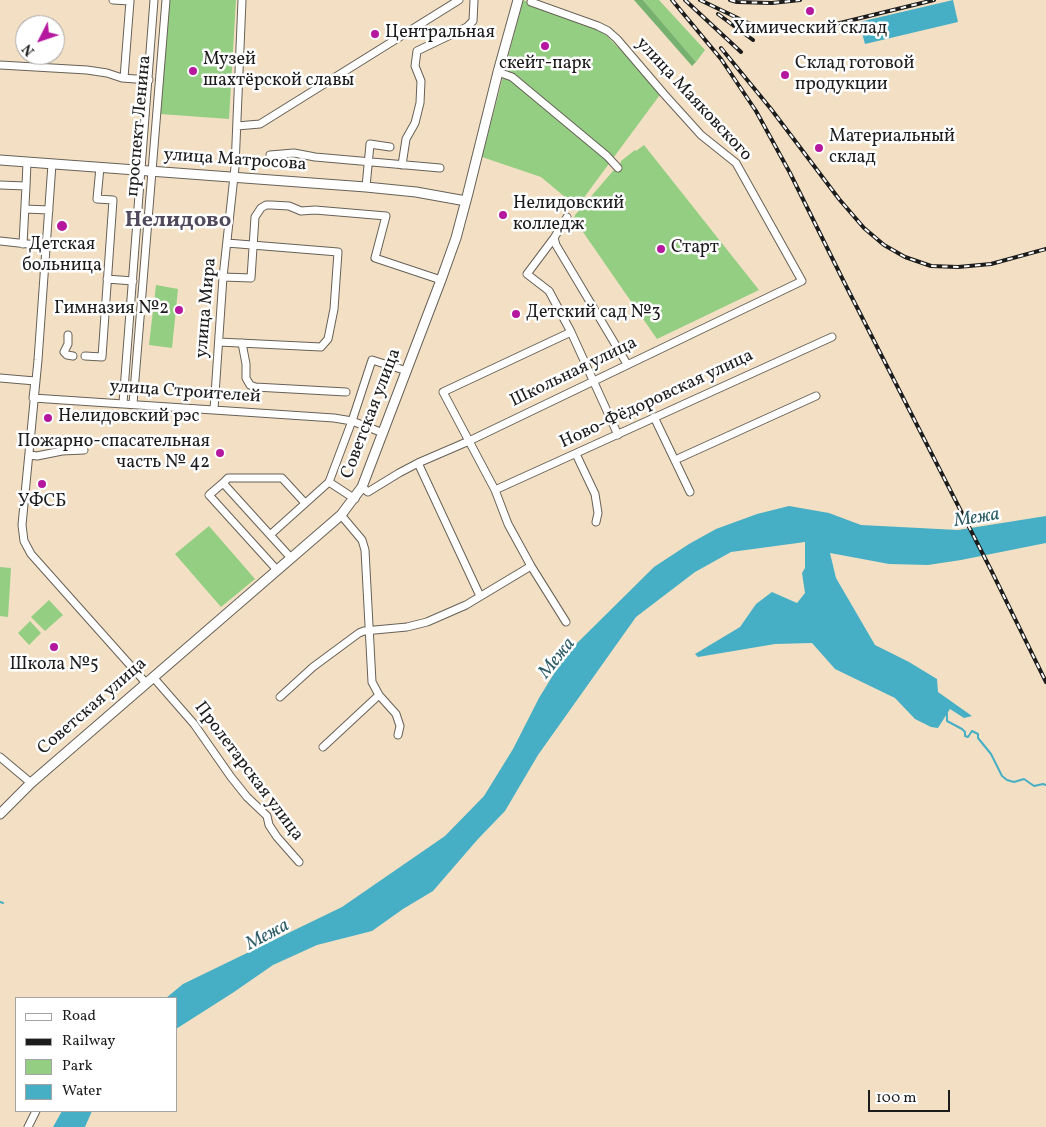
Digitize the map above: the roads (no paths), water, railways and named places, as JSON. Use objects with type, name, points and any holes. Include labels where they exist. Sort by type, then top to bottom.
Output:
[{"type":"main road","name":"Советская улица","points":[[0,814],[31,783],[341,515],[355,499],[362,487],[441,280],[466,201],[518,0]]},
{"type":"main road","name":"улица Матросова","points":[[0,160],[366,187],[416,192],[466,201]]},
{"type":"street","points":[[113,0],[130,1],[124,78]]},
{"type":"street","name":"проспект Ленина","points":[[133,404],[147,171],[149,80],[154,0]]},
{"type":"street","name":"проспект Ленина","points":[[123,403],[133,281],[166,0]]},
{"type":"street","name":"улица Мира","points":[[214,409],[223,277],[234,177],[242,0]]},
{"type":"street","points":[[237,126],[260,124],[459,0]]},
{"type":"street","points":[[402,165],[406,140],[415,123],[420,103],[421,81],[415,66],[417,51],[467,27],[473,21],[474,0]]},
{"type":"street","name":"улица Маяковского","points":[[530,2],[598,26],[608,31],[617,39],[702,135],[736,163],[802,281]]},
{"type":"street","points":[[0,65],[87,70],[124,78],[149,80]]},
{"type":"street","points":[[498,72],[512,77],[607,156],[618,168]]},
{"type":"street","points":[[366,187],[370,144],[390,147]]},
{"type":"street","points":[[270,155],[294,153],[315,157],[440,168]]},
{"type":"street","points":[[23,244],[27,162]]},
{"type":"street","points":[[34,398],[52,164]]},
{"type":"street","points":[[85,356],[102,358],[112,200],[94,199],[100,167]]},
{"type":"street","points":[[0,184],[26,186]]},
{"type":"street","points":[[223,277],[251,278],[255,217],[266,205],[289,206],[301,211],[315,210],[386,216],[375,258],[441,280]]},
{"type":"street","points":[[25,209],[48,210]]},
{"type":"street","points":[[567,217],[527,274],[549,290],[571,332],[618,435]]},
{"type":"street","points":[[554,238],[556,245],[627,364]]},
{"type":"street","points":[[0,241],[46,246]]},
{"type":"street","points":[[219,342],[321,347],[328,339],[334,309],[338,252],[227,243]]},
{"type":"street","points":[[107,279],[133,281]]},
{"type":"street","name":"Школьная улица","points":[[362,487],[368,492],[399,472],[469,441],[802,281]]},
{"type":"street","points":[[566,622],[530,566],[508,524],[495,490],[443,392],[571,332]]},
{"type":"street","points":[[68,335],[68,344],[64,352],[67,355],[73,356]]},
{"type":"street","name":"Ново-Фёдоровская улица","points":[[495,490],[832,337]]},
{"type":"street","points":[[242,343],[246,364],[246,378],[250,385],[255,387],[346,392]]},
{"type":"street","points":[[270,535],[329,482],[372,360],[407,371]]},
{"type":"street","points":[[0,378],[35,381]]},
{"type":"street","points":[[675,460],[816,396]]},
{"type":"street","name":"улица Строителей","points":[[34,398],[334,418],[352,421],[383,433]]},
{"type":"street","name":"Пролетарская улица","points":[[34,398],[22,525],[26,546],[150,680],[194,724],[230,777],[247,798],[267,816],[273,831],[299,862]]},
{"type":"street","points":[[654,417],[690,492]]},
{"type":"street","points":[[30,455],[37,456],[62,451],[84,450]]},
{"type":"street","points":[[576,454],[595,494],[598,513],[596,522]]},
{"type":"street","points":[[418,463],[480,596]]},
{"type":"street","points":[[277,570],[209,495],[228,478],[282,478],[305,503]]},
{"type":"street","points":[[223,482],[291,558]]},
{"type":"street","points":[[329,482],[355,499]]},
{"type":"street","points":[[341,515],[362,540],[365,550],[372,682],[379,694],[396,714],[400,726],[398,735]]},
{"type":"street","points":[[280,697],[345,642],[359,633],[407,627],[428,622],[466,604],[530,566]]},
{"type":"street","points":[[323,747],[379,694]]},
{"type":"street","points":[[0,757],[31,783]]},
{"type":"street","points":[[28,1127],[36,1112]]},
{"type":"water","points":[[953,0],[958,22],[865,44],[859,22]]},
{"type":"water","points":[[789,506],[829,513],[861,525],[958,530],[1046,516],[1046,543],[961,560],[928,565],[889,564],[830,553],[836,578],[875,645],[937,679],[938,692],[972,716],[964,718],[950,709],[938,728],[931,727],[915,719],[895,698],[835,669],[812,643],[775,644],[698,657],[695,654],[740,627],[756,604],[772,592],[797,603],[805,593],[802,573],[805,568],[805,542],[731,552],[695,572],[636,617],[538,755],[505,811],[433,891],[372,931],[317,945],[273,965],[178,1028],[178,997],[167,997],[183,984],[342,907],[445,836],[484,796],[513,749],[539,698],[566,654],[654,567],[716,529],[757,514]]},
{"type":"water","points":[[61,1112],[92,1112],[85,1127],[53,1127]]},
{"type":"waterway","points":[[945,713],[947,714],[947,721],[962,729],[965,732],[965,736],[968,737],[972,731],[978,734],[978,738],[991,754],[1002,776],[1007,780],[1014,782],[1024,779],[1034,786],[1046,785]]},
{"type":"railway","points":[[672,0],[721,59],[756,111],[790,173],[1046,682]]},
{"type":"railway","points":[[685,0],[741,52]]},
{"type":"railway","points":[[700,0],[748,23],[766,28],[789,30],[836,24],[934,0]]},
{"type":"railway","points":[[730,0],[772,3],[800,0]]},
{"type":"railway","points":[[718,14],[753,40]]},
{"type":"railway","points":[[721,48],[771,109],[839,199],[864,228],[884,245],[905,257],[931,266],[958,267],[991,264],[1046,249]]},
{"type":"place","name":"Химический склад","points":[[810,11]]},
{"type":"place","name":"Центральная","points":[[375,34]]},
{"type":"place","name":"скейт-парк","points":[[545,46]]},
{"type":"place","name":"Музей шахтёрской славы","points":[[193,71]]},
{"type":"place","name":"Склад готовой продукции","points":[[785,75]]},
{"type":"place","name":"Материальный склад","points":[[819,148]]},
{"type":"place","name":"Нелидовский колледж","points":[[503,215]]},
{"type":"place","name":"Детская больница","points":[[62,226]]},
{"type":"place","name":"Старт","points":[[661,249]]},
{"type":"place","name":"Гимназия №2","points":[[179,310]]},
{"type":"place","name":"Детский сад №3","points":[[516,314]]},
{"type":"place","name":"Нелидовский рэс","points":[[48,418]]},
{"type":"place","name":"Пожарно-спасательная часть № 42","points":[[220,453]]},
{"type":"place","name":"УФСБ","points":[[42,484]]},
{"type":"place","name":"Школа №5","points":[[54,647]]},
{"type":"district","name":"Нелидово","points":[[178,222]]},
{"type":"water label","name":"Межа","points":[[977,519]]},
{"type":"water label","name":"Межа","points":[[558,659]]},
{"type":"water label","name":"Межа","points":[[268,936]]}]
